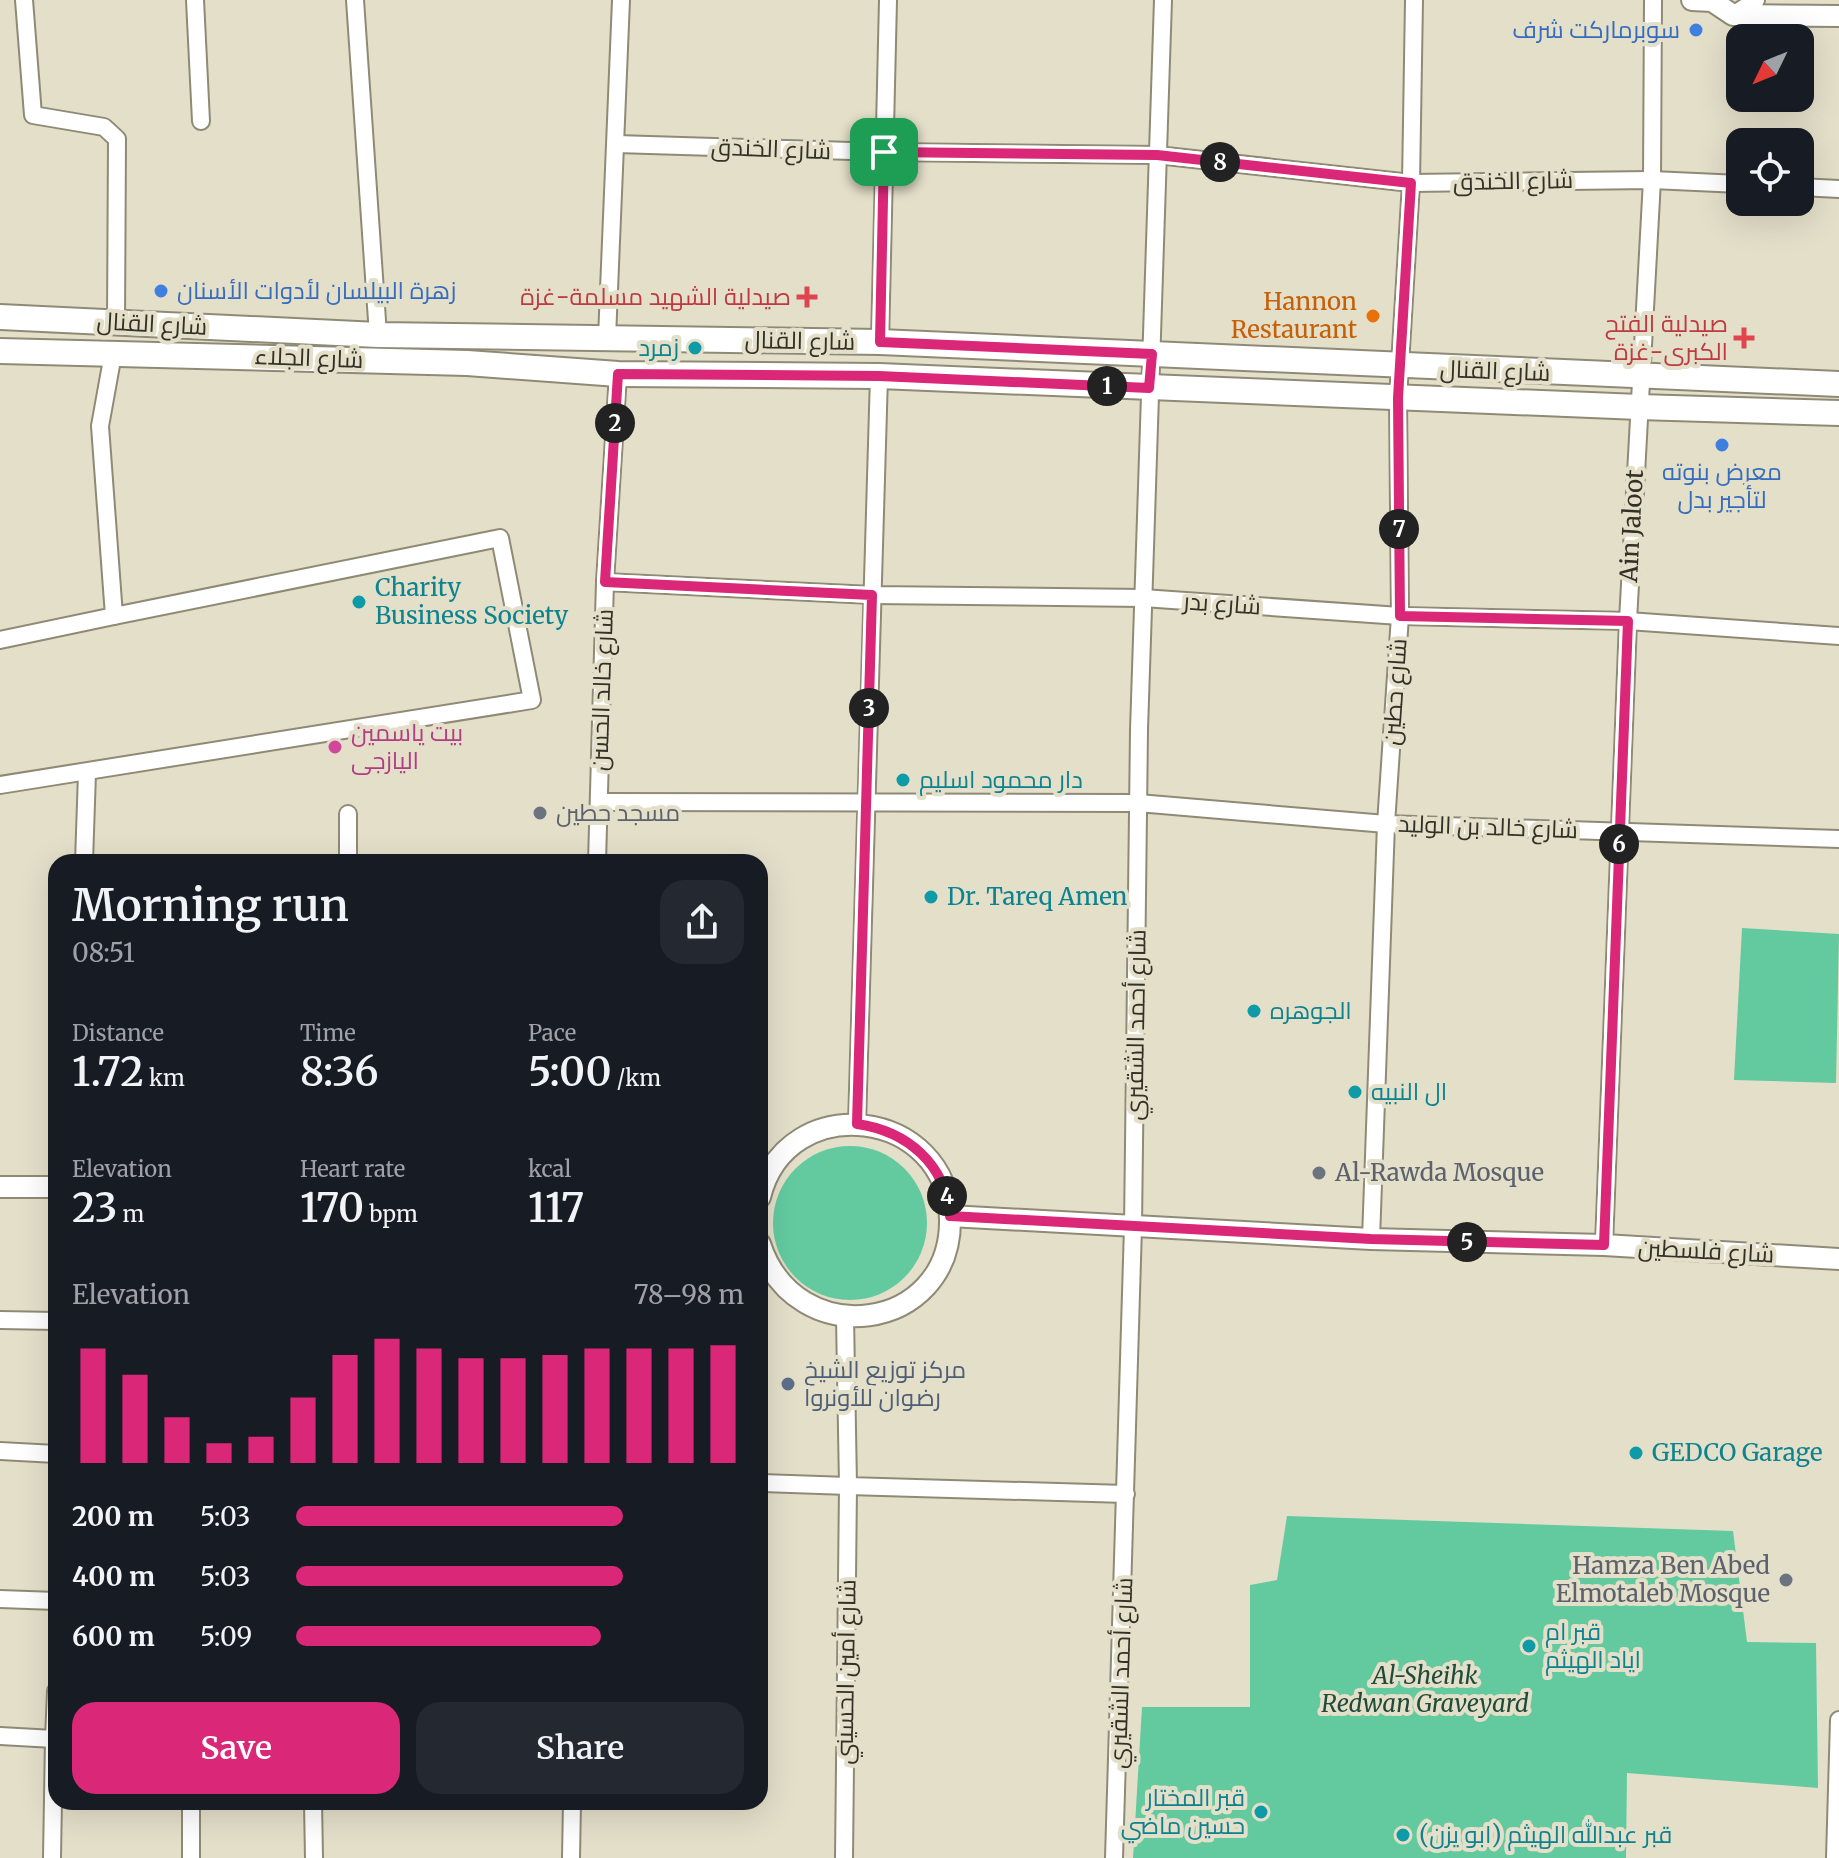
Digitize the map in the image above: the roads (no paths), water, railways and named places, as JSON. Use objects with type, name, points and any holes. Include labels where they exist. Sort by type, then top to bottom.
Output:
[{"type":"main road","name":"شارع القنال","points":[[0,317],[378,335],[880,342],[1839,384]]},
{"type":"main road","name":"شارع الجلاء","points":[[0,351],[467,363],[618,374]]},
{"type":"main road","name":"شارع القنال","points":[[618,374],[879,376],[1839,413]]},
{"type":"street","points":[[24,0],[33,115],[104,127],[117,139],[116,323]]},
{"type":"street","points":[[195,0],[201,121]]},
{"type":"street","points":[[355,0],[378,335]]},
{"type":"street","points":[[607,338],[621,0]]},
{"type":"street","points":[[880,342],[888,0]]},
{"type":"street","name":"شارع أحمد الشقيري","points":[[1114,1858],[1133,1227],[1143,598],[1163,0]]},
{"type":"street","name":"شارع حطين","points":[[1371,1239],[1386,824],[1400,616],[1398,398],[1411,183],[1414,0]]},
{"type":"street","name":"Ain Jaloot","points":[[1604,1245],[1628,621],[1652,180],[1653,0]]},
{"type":"street","points":[[1705,0],[1733,15],[1839,16]]},
{"type":"street","points":[[1733,15],[1756,0]]},
{"type":"street","name":"شارع الخندق","points":[[616,144],[884,152],[1157,155],[1411,183],[1652,180],[1726,183]]},
{"type":"street","points":[[1814,188],[1839,189]]},
{"type":"street","points":[[113,354],[100,426],[114,616]]},
{"type":"street","name":"شارع خالد الحسن","points":[[597,854],[605,582],[618,374]]},
{"type":"street","points":[[857,1124],[879,376]]},
{"type":"street","points":[[0,640],[500,538],[532,700],[0,785]]},
{"type":"street","name":"شارع بدر","points":[[605,582],[872,595],[1143,598],[1400,616],[1628,621],[1839,636]]},
{"type":"street","points":[[84,854],[87,773]]},
{"type":"street","name":"شارع خالد بن الوليد","points":[[599,802],[1138,803],[1386,824],[1839,839]]},
{"type":"street","points":[[348,814],[348,854]]},
{"type":"street","points":[[768,1175],[800,1140],[828,1127],[857,1124],[895,1134],[924,1155],[943,1185],[950,1216],[945,1252],[930,1279],[893,1309],[864,1317],[845,1317],[812,1308],[792,1294],[768,1264]]},
{"type":"street","points":[[0,1187],[48,1187]]},
{"type":"street","name":"شارع فلسطين","points":[[950,1216],[1371,1239],[1604,1245],[1839,1259]]},
{"type":"street","name":"شارع أمين الحسيني","points":[[844,1858],[848,1486],[845,1317]]},
{"type":"street","points":[[0,1320],[48,1321]]},
{"type":"street","points":[[0,1451],[48,1454]]},
{"type":"street","points":[[768,1483],[1126,1494]]},
{"type":"street","points":[[0,1599],[48,1601]]},
{"type":"street","points":[[1835,1858],[1839,1720]]},
{"type":"street","points":[[0,1736],[48,1739]]},
{"type":"street","points":[[52,1858],[53,1810]]},
{"type":"street","points":[[191,1810],[191,1858]]},
{"type":"street","points":[[313,1810],[314,1858]]},
{"type":"street","points":[[571,1858],[572,1810]]},
{"type":"place","name":"سوبرماركت شرف","points":[[1696,30]]},
{"type":"place","name":"زهرة البيلسان لأدوات الأسنان","points":[[161,291]]},
{"type":"place","name":"صيدلية الشهيد مسلمة-غزة","points":[[807,297]]},
{"type":"place","name":"Hannon Restaurant","points":[[1373,316]]},
{"type":"place","name":"صيدلية الفتح الكبرى-غزة","points":[[1744,338]]},
{"type":"place","name":"زمرد","points":[[695,348]]},
{"type":"place","name":"معرض بنوته لتأجير بدل","points":[[1722,445]]},
{"type":"place","name":"Charity Business Society","points":[[359,602]]},
{"type":"place","name":"بيت ياسمين اليازجى","points":[[335,747]]},
{"type":"place","name":"دار محمود اسليم","points":[[903,780]]},
{"type":"place","name":"مسجد حطين","points":[[540,813]]},
{"type":"place","name":"Dr. Tareq Amen","points":[[931,897]]},
{"type":"place","name":"الجوهره","points":[[1254,1011]]},
{"type":"place","name":"ال النبيه","points":[[1355,1092]]},
{"type":"place","name":"Al-Rawda Mosque","points":[[1319,1173]]},
{"type":"place","name":"مركز توزيع الشيخ رضوان للأونروا","points":[[788,1384]]},
{"type":"place","name":"GEDCO Garage","points":[[1636,1453]]},
{"type":"place","name":"Hamza Ben Abed Elmotaleb Mosque","points":[[1786,1580]]},
{"type":"place","name":"قبر ام اياد الهيثم","points":[[1529,1646]]},
{"type":"place","name":"قبر المختار حسين ماضي","points":[[1261,1812]]},
{"type":"place","name":"قبر عبدالله الهيثم (ابو يزن)","points":[[1403,1835]]},
{"type":"park label","name":"Al-Sheihk Redwan Graveyard","points":[[1425,1690]]}]
